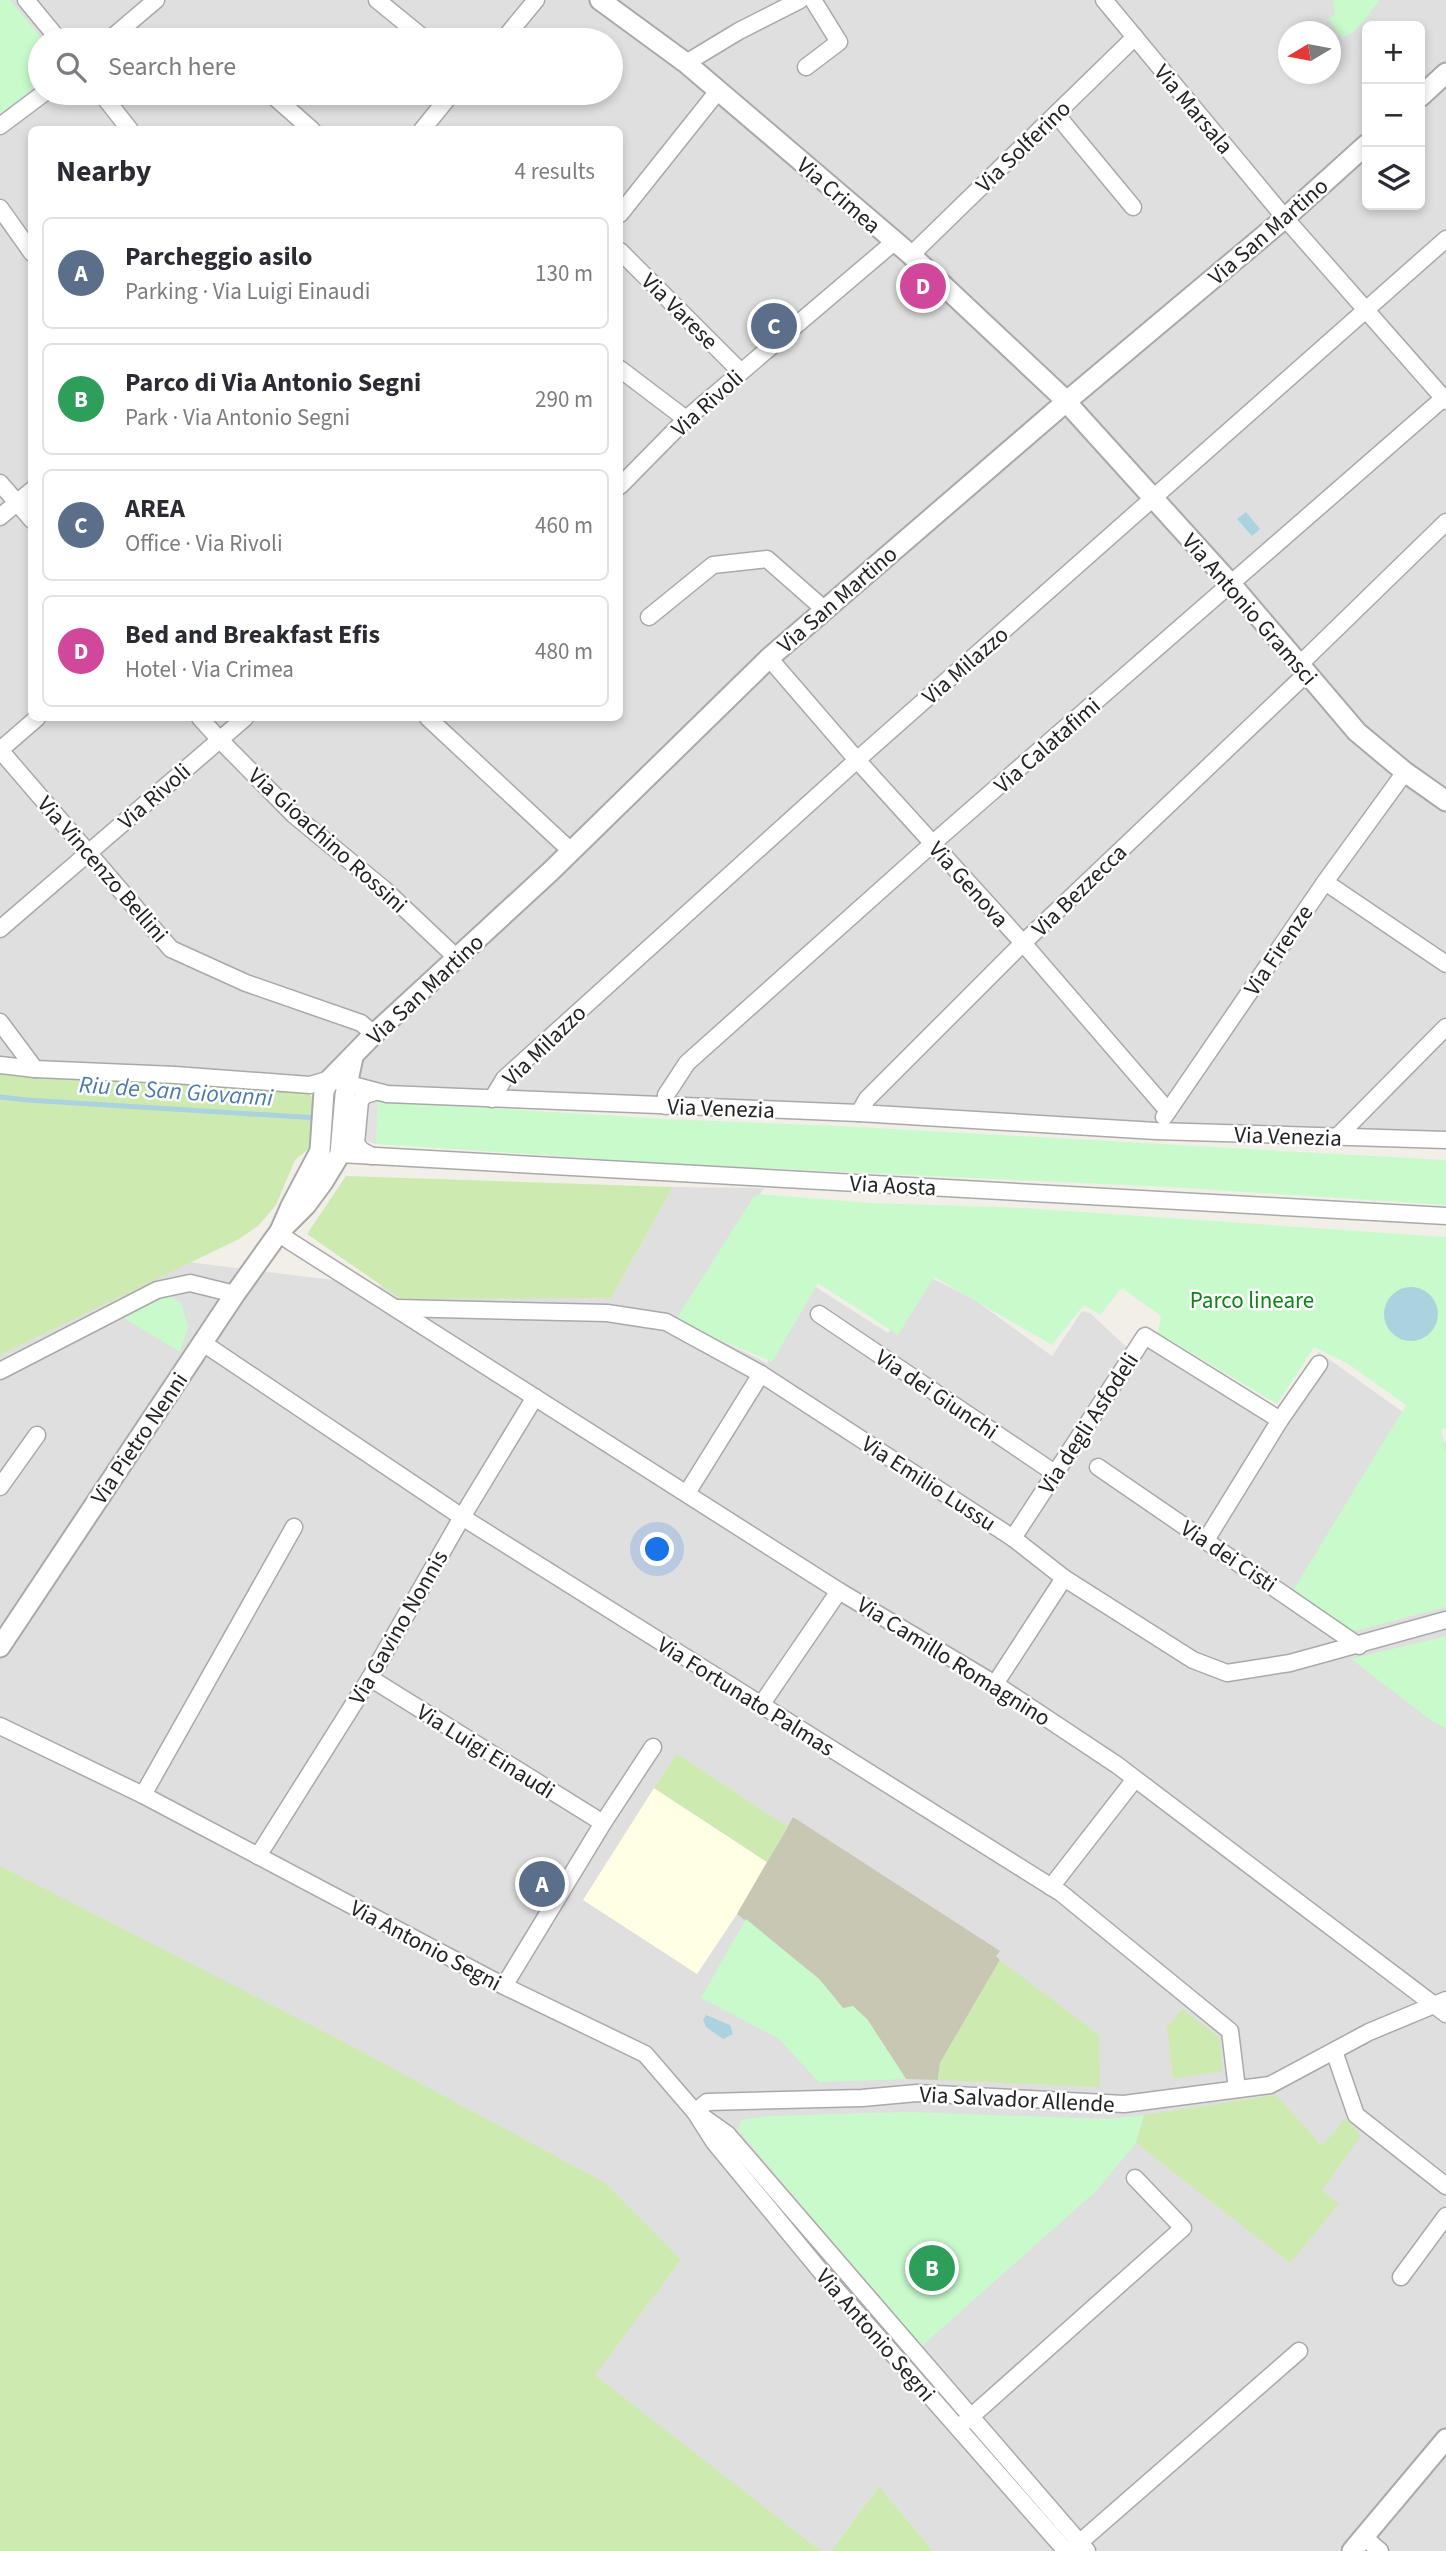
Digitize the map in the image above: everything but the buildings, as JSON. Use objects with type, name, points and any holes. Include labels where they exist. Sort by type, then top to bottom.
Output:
[{"type":"street","points":[[26,0],[49,28]]},
{"type":"street","points":[[123,28],[156,0]]},
{"type":"street","points":[[377,0],[411,28]]},
{"type":"street","points":[[513,28],[536,0]]},
{"type":"street","name":"Via Crimea","points":[[600,0],[685,63],[911,255],[1067,401]]},
{"type":"street","points":[[685,63],[739,31],[800,0]]},
{"type":"street","points":[[806,67],[839,42],[813,0]]},
{"type":"street","name":"Via Marsala","points":[[1104,0],[1285,218],[1445,398]]},
{"type":"street","name":"Via Solferino","points":[[911,255],[1135,37]]},
{"type":"street","points":[[1425,92],[1446,73]]},
{"type":"street","points":[[623,210],[718,91]]},
{"type":"street","points":[[0,126],[28,105]]},
{"type":"street","points":[[110,105],[127,126]]},
{"type":"street","points":[[284,105],[307,126]]},
{"type":"street","points":[[425,126],[442,105]]},
{"type":"street","points":[[1056,114],[1133,207]]},
{"type":"street","name":"Via San Martino","points":[[353,1057],[374,1034],[458,959],[571,851],[769,658],[1067,401],[1285,218],[1364,147]]},
{"type":"street","points":[[0,208],[28,247]]},
{"type":"street","name":"Via Milazzo","points":[[492,1099],[504,1079],[857,760],[1446,239]]},
{"type":"street","name":"Via Rivoli","points":[[623,483],[686,419],[894,242]]},
{"type":"street","name":"Via Varese","points":[[623,254],[741,372]]},
{"type":"street","points":[[623,371],[686,419]]},
{"type":"street","name":"Via Calatafimi","points":[[666,1106],[666,1095],[687,1063],[933,844],[1445,398]]},
{"type":"street","name":"Via Antonio Gramsci","points":[[1067,401],[1231,584],[1357,732],[1405,772],[1444,795]]},
{"type":"street","points":[[0,483],[28,515]]},
{"type":"street","points":[[0,517],[28,493]]},
{"type":"street","name":"Via Bezzecca","points":[[859,1113],[867,1099],[1303,669],[1446,522]]},
{"type":"street","points":[[649,617],[713,565],[767,559],[825,610]]},
{"type":"street","name":"Via Genova","points":[[769,658],[857,760],[1023,943],[1168,1111]]},
{"type":"street","points":[[0,750],[34,721]]},
{"type":"street","name":"Via Gioachino Rossini","points":[[203,721],[294,815],[385,890],[458,959]]},
{"type":"street","name":"Via Rivoli","points":[[0,929],[241,721]]},
{"type":"street","points":[[431,721],[571,851]]},
{"type":"street","name":"Via Vincenzo Bellini","points":[[0,750],[172,949],[246,983],[360,1023],[374,1034]]},
{"type":"street","name":"Via Firenze","points":[[1156,1131],[1325,882],[1405,772]]},
{"type":"street","points":[[1325,882],[1446,964]]},
{"type":"street","points":[[0,1022],[35,1069]]},
{"type":"street","points":[[1337,1137],[1446,1027]]},
{"type":"street","name":"Via Pietro Nenni","points":[[0,1647],[235,1294],[280,1231],[291,1206],[334,1152],[336,1087],[353,1057]]},
{"type":"street","name":"Via Venezia","points":[[0,1065],[492,1099],[859,1113],[1156,1131],[1446,1140]]},
{"type":"street","points":[[372,1156],[361,1150],[356,1143],[360,1101],[365,1095],[375,1092]]},
{"type":"street","name":"Via Aosta","points":[[334,1152],[1446,1216]]},
{"type":"street","name":"Via Camillo Romagnino","points":[[280,1231],[288,1240],[839,1591],[995,1684],[1135,1779],[1442,2006]]},
{"type":"street","points":[[0,1371],[157,1290],[190,1283],[235,1294]]},
{"type":"street","name":"Via Emilio Lussu","points":[[395,1308],[607,1312],[666,1322],[761,1374],[1013,1538],[1064,1578],[1192,1660],[1227,1673],[1290,1663],[1446,1620]]},
{"type":"street","points":[[442,1338],[455,1310]]},
{"type":"street","name":"Via dei Giunchi","points":[[819,1314],[1056,1474]]},
{"type":"street","name":"Via degli Asfodeli","points":[[1013,1538],[1145,1336],[1280,1419]]},
{"type":"street","name":"Via Fortunato Palmas","points":[[203,1343],[462,1517],[1051,1886],[1230,2031],[1237,2089]]},
{"type":"street","points":[[1206,1540],[1280,1419],[1319,1364]]},
{"type":"street","points":[[687,1493],[761,1374]]},
{"type":"street","name":"Via Gavino Nonnis","points":[[258,1856],[370,1678],[462,1517],[536,1397]]},
{"type":"street","points":[[0,1487],[37,1435]]},
{"type":"street","name":"Via dei Cisti","points":[[1098,1467],[1359,1646]]},
{"type":"street","points":[[143,1795],[294,1527]]},
{"type":"street","points":[[995,1684],[1064,1578]]},
{"type":"street","points":[[761,1705],[839,1591]]},
{"type":"street","name":"Via Luigi Einaudi","points":[[370,1678],[603,1823]]},
{"type":"street","name":"Via Antonio Segni","points":[[0,1726],[143,1795],[504,1986],[645,2054],[695,2112],[714,2143],[801,2247],[958,2428],[1075,2549]]},
{"type":"street","points":[[504,1986],[653,1746]]},
{"type":"street","points":[[1051,1886],[1135,1779]]},
{"type":"street","name":"Via Salvador Allende","points":[[695,2112],[707,2102],[862,2098],[917,2093],[1124,2104],[1270,2085],[1369,2032],[1442,2006]]},
{"type":"street","points":[[1334,2050],[1356,2115],[1446,2186]]},
{"type":"street","name":"Via Antonio Segni","points":[[695,2112],[727,2134],[972,2416],[1075,2549]]},
{"type":"street","points":[[958,2428],[1183,2228],[1135,2179]]},
{"type":"street","points":[[1401,2277],[1446,2216]]},
{"type":"street","points":[[1075,2549],[1298,2351]]},
{"type":"street","points":[[1380,2551],[1358,2544],[1446,2438]]},
{"type":"shaded area","points":[[0,0],[1446,0],[1446,1142],[487,1100],[333,1081],[309,1094],[31,1073],[0,1067]]},
{"type":"shaded area","points":[[370,1101],[378,1101],[376,1144],[364,1140],[366,1105]]},
{"type":"shaded area","points":[[673,1187],[764,1188],[679,1320],[767,1363],[811,1284],[888,1333],[929,1277],[972,1298],[1052,1356],[1082,1311],[1090,1313],[1133,1353],[1152,1333],[1277,1412],[1319,1352],[1446,1443],[1446,2551],[933,2551],[879,2486],[831,2551],[821,2551],[594,2375],[681,2260],[0,1866],[0,1355],[188,1262],[390,1287],[611,1298]]},
{"type":"shaded area","points":[[654,1788],[767,1862],[737,1914],[697,1974],[583,1900]]},
{"type":"shaded area","points":[[793,1817],[1000,1951],[996,1956],[1000,1960],[940,2063],[938,2080],[906,2079],[867,2019],[843,2008],[819,1979],[737,1914]]},
{"type":"green space","points":[[0,0],[10,0],[33,28],[28,28],[28,92],[0,114]]},
{"type":"green space","points":[[1333,0],[1380,0],[1355,31],[1342,38],[1341,21],[1328,19],[1335,14]]},
{"type":"green space","points":[[0,1067],[309,1094],[314,1100],[312,1146],[295,1160],[276,1205],[258,1226],[239,1239],[0,1355]]},
{"type":"green space","points":[[378,1101],[665,1119],[840,1126],[1446,1160],[1446,1205],[1169,1187],[695,1165],[376,1144]]},
{"type":"green space","points":[[346,1176],[673,1187],[611,1298],[401,1299],[307,1234]]},
{"type":"green space","name":"Parco lineare","points":[[760,1194],[870,1203],[1024,1208],[1446,1237],[1446,1428],[1441,1430],[1446,1451],[1446,1607],[1351,1632],[1294,1589],[1406,1405],[1350,1365],[1314,1347],[1277,1404],[1158,1333],[1161,1316],[1122,1288],[1100,1315],[1084,1305],[1052,1345],[934,1277],[898,1335],[818,1283],[772,1362],[675,1321],[753,1198]]},
{"type":"green space","points":[[168,1295],[181,1303],[188,1327],[180,1352],[122,1317],[155,1297]]},
{"type":"green space","points":[[1446,1636],[1446,1728],[1432,1721],[1351,1659]]},
{"type":"green space","points":[[677,1754],[788,1827],[767,1862],[654,1788]]},
{"type":"green space","points":[[0,1866],[340,2040],[607,2184],[681,2260],[595,2375],[821,2551],[0,2551]]},
{"type":"green space","points":[[746,1919],[819,1979],[843,2008],[853,2006],[867,2019],[906,2079],[819,2082],[778,2038],[701,1998]]},
{"type":"green space","points":[[1000,1960],[1099,2035],[1100,2087],[938,2080],[940,2063]]},
{"type":"green space","points":[[1183,2009],[1220,2038],[1223,2071],[1173,2079],[1167,2027]]},
{"type":"green space","points":[[1276,2095],[1322,2146],[1346,2118],[1361,2136],[1322,2190],[1339,2204],[1290,2263],[1136,2143],[1144,2115]]},
{"type":"green space","points":[[907,2112],[1107,2119],[1144,2115],[1136,2143],[1097,2190],[922,2346],[738,2130],[741,2120],[767,2116]]},
{"type":"green space","points":[[879,2486],[933,2551],[831,2551]]},
{"type":"water","points":[[1246,512],[1260,529],[1252,536],[1237,519]]},
{"type":"water","points":[[1411,1287],[1430,1295],[1438,1314],[1430,1333],[1411,1341],[1392,1333],[1384,1314],[1392,1295]]},
{"type":"water","points":[[706,2015],[730,2025],[733,2034],[723,2039],[706,2027],[703,2020]]},
{"type":"waterway","name":"Riu de San Giovanni","points":[[0,1097],[318,1118]]},
{"type":"place","name":"Bed and Breakfast Efis","points":[[923,286]]},
{"type":"place","name":"AREA","points":[[774,326]]},
{"type":"place","name":"Parcheggio asilo","points":[[542,1884]]},
{"type":"place","name":"Parco di Via Antonio Segni","points":[[932,2268]]}]
